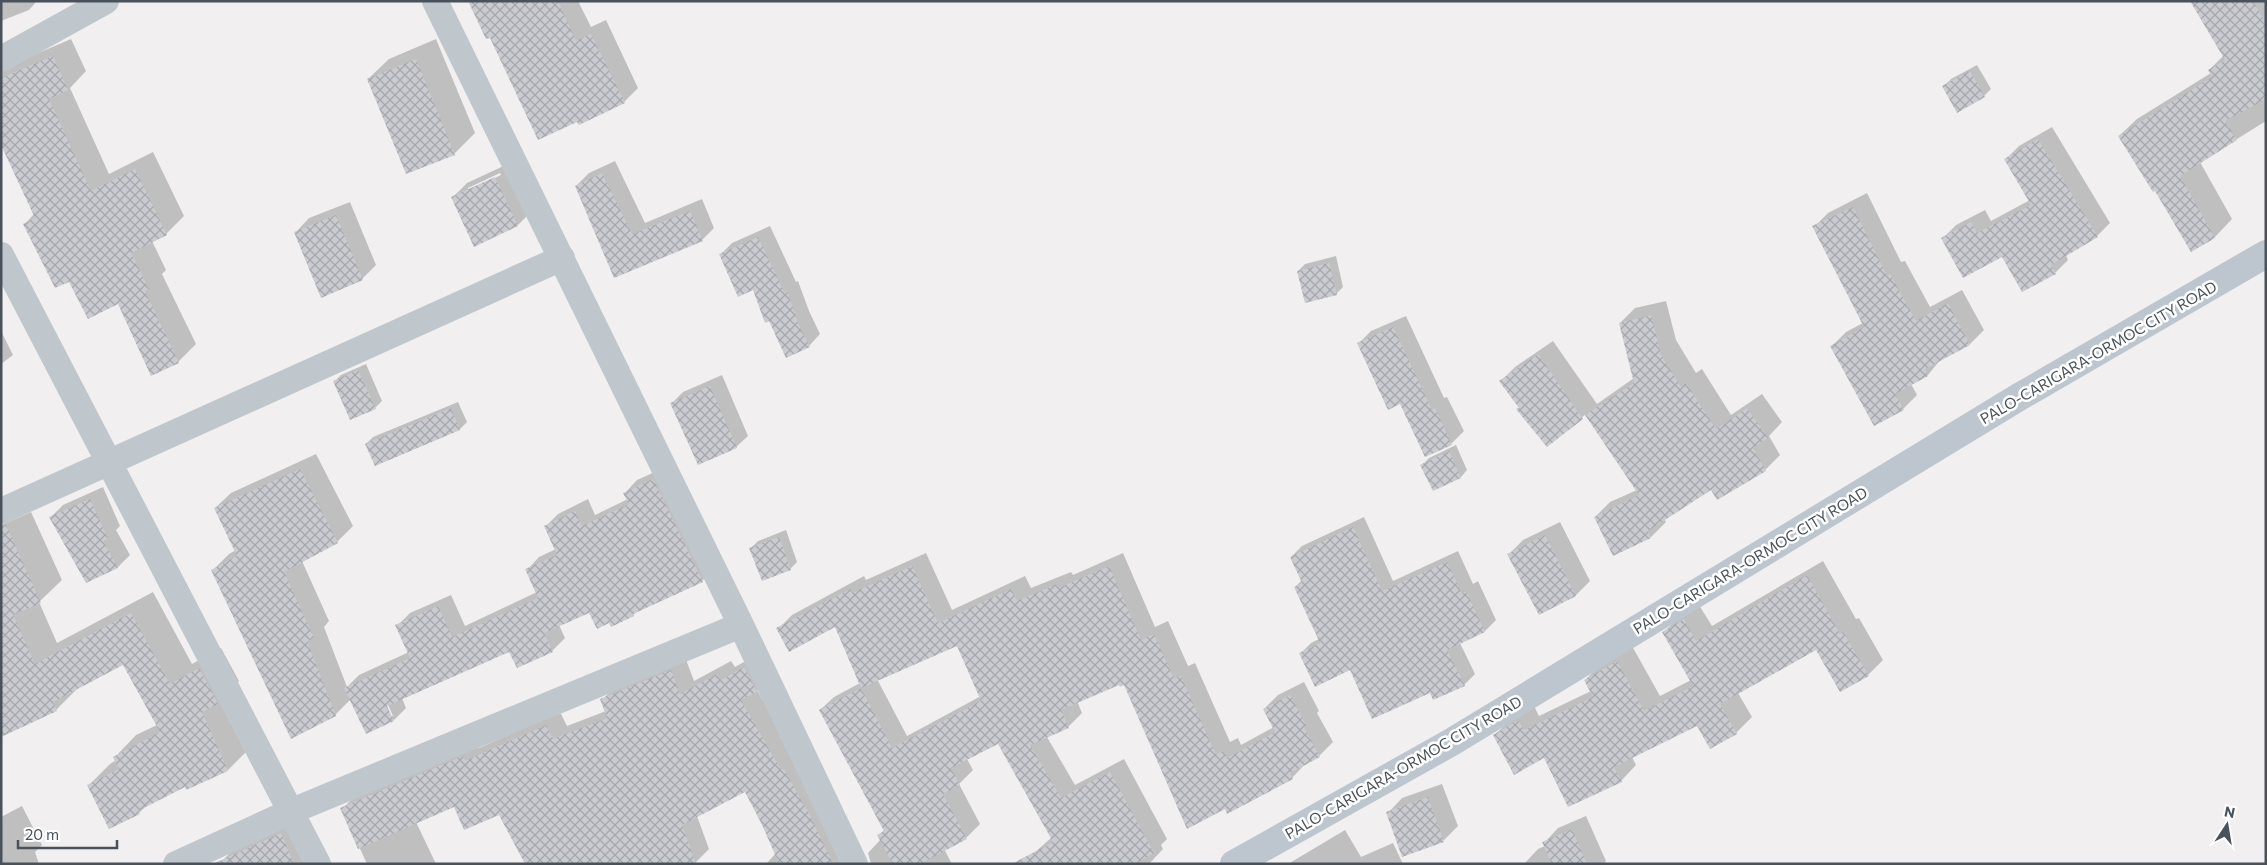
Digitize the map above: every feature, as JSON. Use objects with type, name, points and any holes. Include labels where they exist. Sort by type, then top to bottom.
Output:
[{"type":"main road","name":"PALO-CARIGARA-ORMOC CITY ROAD","points":[[1234,864],[1450,743],[2018,397],[2266,254]]},
{"type":"street","points":[[1,59],[106,1]]},
{"type":"street","points":[[435,1],[741,625],[855,864]]},
{"type":"street","points":[[1,255],[111,462],[318,864]]},
{"type":"street","points":[[1,511],[562,258]]},
{"type":"street","points":[[176,864],[292,811],[741,625]]},
{"type":"building","points":[[468,1],[558,1],[576,41],[591,34],[625,103],[579,125],[577,122],[538,140],[490,38],[486,39]]},
{"type":"building","points":[[2190,1],[2253,1],[2266,24],[2266,99],[2225,121],[2237,140],[2180,176],[2215,238],[2191,252],[2155,191],[2153,192],[2118,136],[2212,77],[2208,70],[2225,60]]},
{"type":"building","points":[[53,56],[68,90],[49,99],[91,191],[135,169],[167,235],[131,253],[149,289],[145,291],[179,363],[151,376],[118,304],[88,319],[69,282],[55,288],[23,224],[35,218],[1,145],[1,78]]},
{"type":"building","points":[[416,59],[455,155],[406,174],[367,79]]},
{"type":"building","points":[[1970,71],[1985,97],[1957,113],[1942,86]]},
{"type":"building","points":[[2038,139],[2098,237],[2051,265],[2056,274],[2022,292],[2002,257],[1963,278],[1941,238],[1971,222],[1977,233],[2031,205],[2004,159]]},
{"type":"building","points":[[602,173],[632,234],[690,211],[703,241],[614,278],[575,186]]},
{"type":"building","points":[[495,177],[518,226],[474,247],[451,197]]},
{"type":"building","points":[[1853,207],[1887,276],[1890,274],[1916,321],[1948,303],[1970,345],[1925,369],[1928,376],[1895,394],[1904,410],[1874,426],[1830,346],[1864,327],[1812,226]]},
{"type":"building","points":[[336,215],[363,280],[321,298],[294,232]]},
{"type":"building","points":[[758,237],[784,292],[787,291],[798,323],[810,347],[786,358],[769,321],[765,323],[753,290],[738,297],[719,254]]},
{"type":"building","points":[[1329,263],[1337,295],[1305,303],[1297,271]]},
{"type":"building","points":[[1651,315],[1661,355],[1681,387],[1686,383],[1716,429],[1747,408],[1768,438],[1753,448],[1766,471],[1717,500],[1711,490],[1648,531],[1651,538],[1613,556],[1594,517],[1639,495],[1585,415],[1634,383],[1619,323]]},
{"type":"building","points":[[1393,327],[1432,410],[1435,408],[1452,445],[1425,457],[1400,404],[1388,410],[1357,343]]},
{"type":"building","points":[[1538,354],[1583,419],[1547,447],[1516,409],[1519,408],[1499,381]]},
{"type":"building","points":[[358,370],[376,409],[350,420],[333,381]]},
{"type":"building","points":[[710,386],[737,448],[698,465],[670,403]]},
{"type":"building","points":[[451,408],[460,430],[375,466],[365,444]]},
{"type":"building","points":[[1449,451],[1461,478],[1433,491],[1420,465]]},
{"type":"building","points":[[300,469],[338,543],[284,572],[314,638],[307,641],[336,716],[291,739],[211,570],[237,556],[214,508]]},
{"type":"building","points":[[653,479],[703,582],[633,614],[634,616],[611,627],[609,623],[597,629],[589,613],[544,633],[553,652],[517,668],[509,652],[387,706],[394,721],[366,734],[344,688],[410,658],[395,625],[438,606],[452,637],[538,598],[525,569],[557,555],[544,526],[575,511],[582,526],[629,504],[623,493]]},
{"type":"building","points":[[90,499],[108,539],[103,541],[118,568],[86,583],[49,517]]},
{"type":"building","points":[[6,525],[41,603],[13,615],[35,664],[131,613],[170,684],[199,668],[218,704],[202,712],[228,771],[186,790],[185,787],[138,811],[140,814],[109,829],[87,785],[119,769],[113,757],[160,732],[123,665],[53,702],[57,711],[1,737],[1,526]]},
{"type":"building","points":[[1353,527],[1382,591],[1447,562],[1462,594],[1466,591],[1485,632],[1447,650],[1465,686],[1433,700],[1430,693],[1372,719],[1350,670],[1315,687],[1299,653],[1320,643],[1294,587],[1302,583],[1290,557]]},
{"type":"building","points":[[1545,535],[1576,596],[1539,615],[1507,554]]},
{"type":"building","points":[[779,537],[791,570],[762,581],[749,548]]},
{"type":"building","points":[[912,566],[938,623],[1011,589],[1017,601],[1057,584],[1059,588],[1109,566],[1141,640],[1154,634],[1174,679],[1181,676],[1216,755],[1223,751],[1227,758],[1275,732],[1263,709],[1290,695],[1320,757],[1290,773],[1293,779],[1227,814],[1225,809],[1187,829],[1124,685],[1120,687],[1119,685],[1061,710],[1069,728],[1030,745],[1061,798],[1110,772],[1154,853],[1135,864],[1012,864],[1053,842],[998,744],[951,768],[960,785],[943,794],[967,839],[920,864],[893,864],[877,835],[884,831],[819,710],[861,688],[835,627],[789,652],[776,628],[850,589],[852,593]],"holes":[[[957,646],[981,701],[892,748],[861,688]]]},
{"type":"building","points":[[1807,575],[1840,634],[1843,632],[1869,676],[1840,692],[1816,650],[1720,704],[1737,734],[1710,749],[1697,726],[1614,767],[1622,782],[1568,807],[1544,758],[1514,775],[1493,735],[1518,720],[1524,730],[1593,697],[1584,680],[1617,661],[1644,711],[1693,686],[1662,632],[1684,619],[1696,641]]},
{"type":"building","points":[[744,667],[757,692],[741,700],[781,770],[784,769],[807,809],[833,864],[779,864],[761,822],[745,792],[682,825],[696,864],[525,864],[499,815],[464,830],[454,807],[358,849],[340,808],[463,756],[465,761],[546,725],[553,739],[607,718],[600,699],[671,670],[680,694],[717,674],[721,680]]},
{"type":"building","points":[[1428,797],[1444,842],[1402,857],[1386,812]]},
{"type":"building","points":[[1572,829],[1587,864],[1552,864],[1542,842]]},
{"type":"building","points":[[281,833],[294,864],[213,864]]}]
